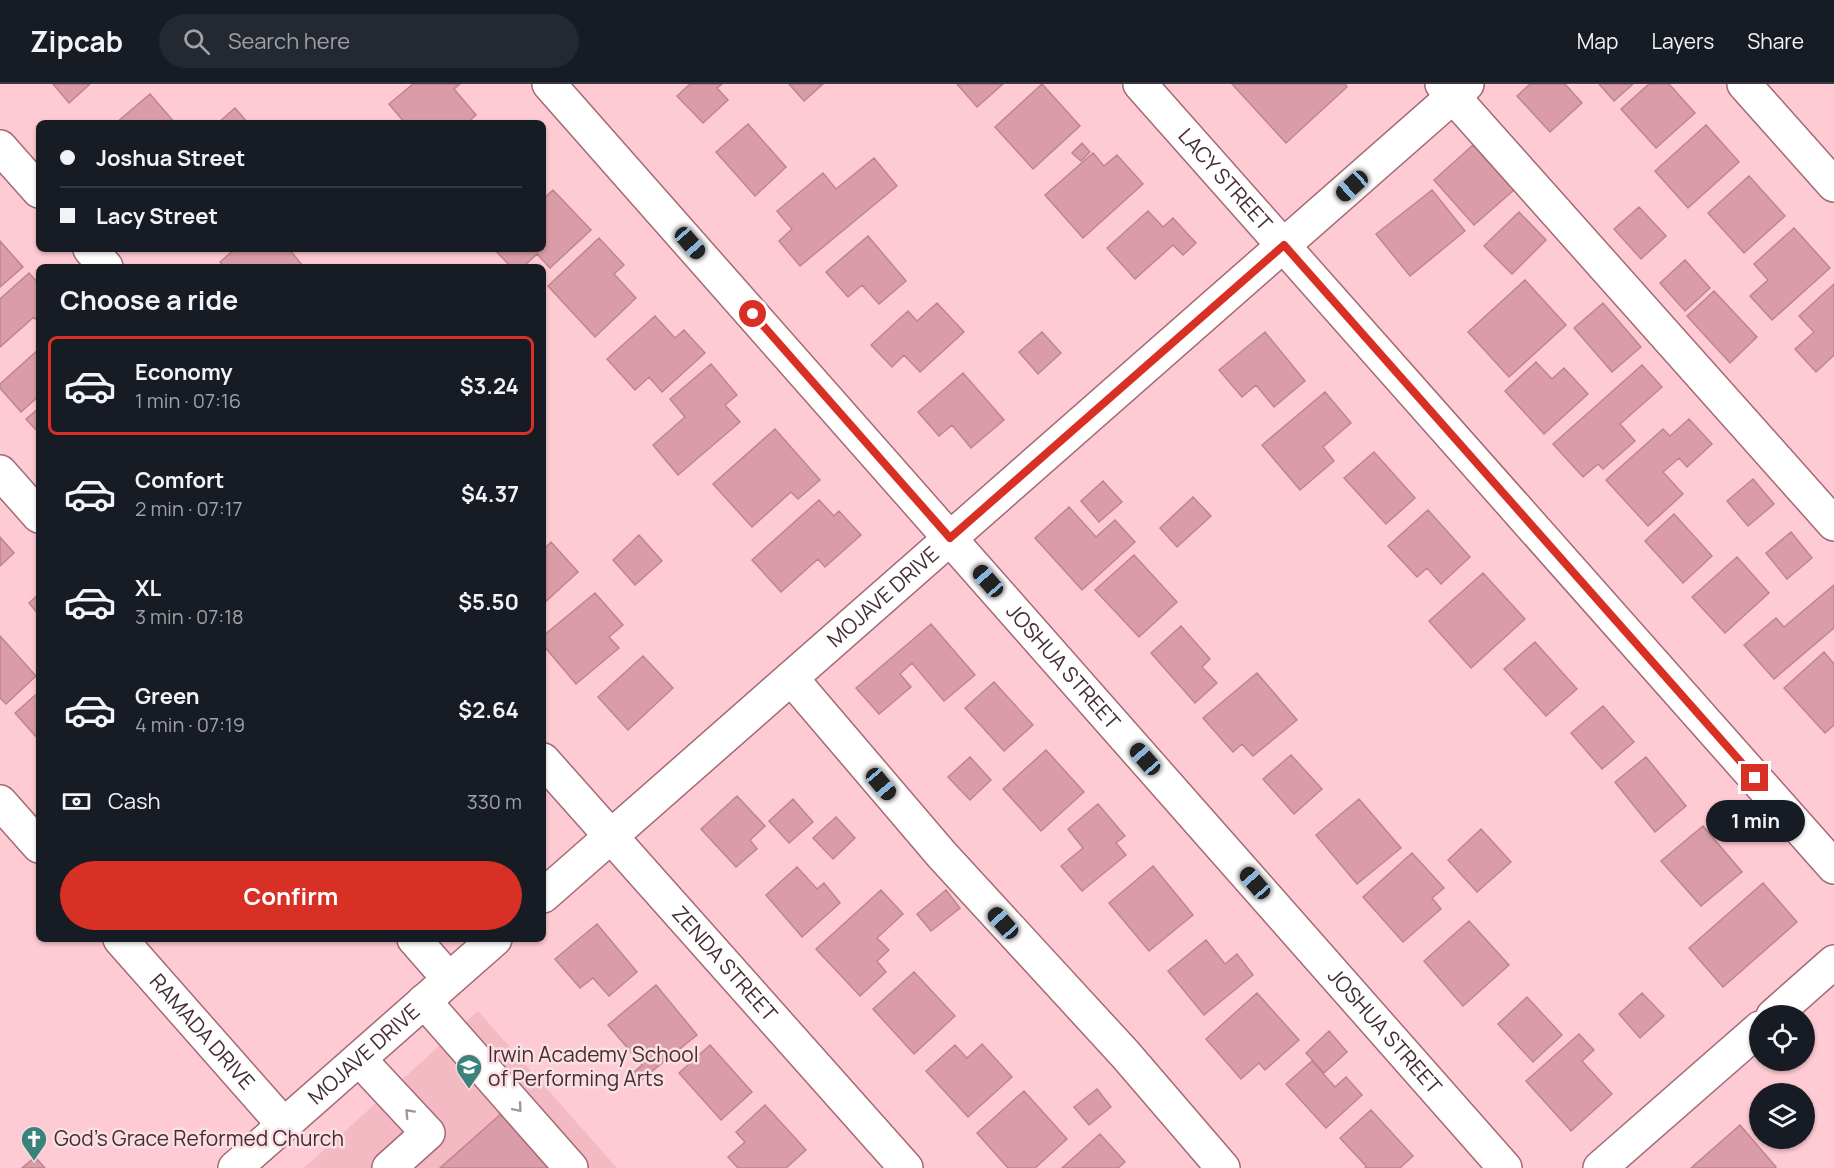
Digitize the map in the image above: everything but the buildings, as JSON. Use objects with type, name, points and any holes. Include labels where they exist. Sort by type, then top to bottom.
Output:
[{"type":"street","name":"JOSHUA STREET","points":[[549,84],[1506,1168]]},
{"type":"street","name":"LACY STREET","points":[[1140,84],[1834,867]]},
{"type":"street","points":[[1743,84],[1834,185]]},
{"type":"street","name":"MOJAVE DRIVE","points":[[546,893],[1284,245],[1454,88]]},
{"type":"street","points":[[1454,88],[1834,524]]},
{"type":"street","points":[[0,147],[36,188]]},
{"type":"street","points":[[93,252],[103,264]]},
{"type":"street","points":[[0,472],[36,513]]},
{"type":"street","points":[[791,678],[942,855],[1125,1054],[1223,1168]]},
{"type":"street","name":"ZENDA STREET","points":[[546,762],[906,1168]]},
{"type":"street","points":[[0,802],[36,843]]},
{"type":"street","name":"RAMADA DRIVE","points":[[123,942],[284,1125]]},
{"type":"street","points":[[417,942],[449,979]]},
{"type":"street","name":"MOJAVE DRIVE","points":[[235,1168],[492,942]]},
{"type":"street","points":[[1785,1005],[1834,962]]},
{"type":"street","points":[[424,1001],[571,1168]]},
{"type":"street","points":[[1600,1168],[1749,1038]]},
{"type":"street","points":[[359,1059],[428,1134],[389,1168]]},
{"type":"shaded area","name":"Irwin Academy School of Performing Arts","points":[[478,1011],[617,1168],[304,1168]]},
{"type":"place","name":"Irwin Academy School of Performing Arts","points":[[469,1090]]},
{"type":"place","name":"God's Grace Reformed Church","points":[[34,1162]]},
{"type":"route","points":[[753,314],[950,538],[1284,245],[1755,778]]}]
